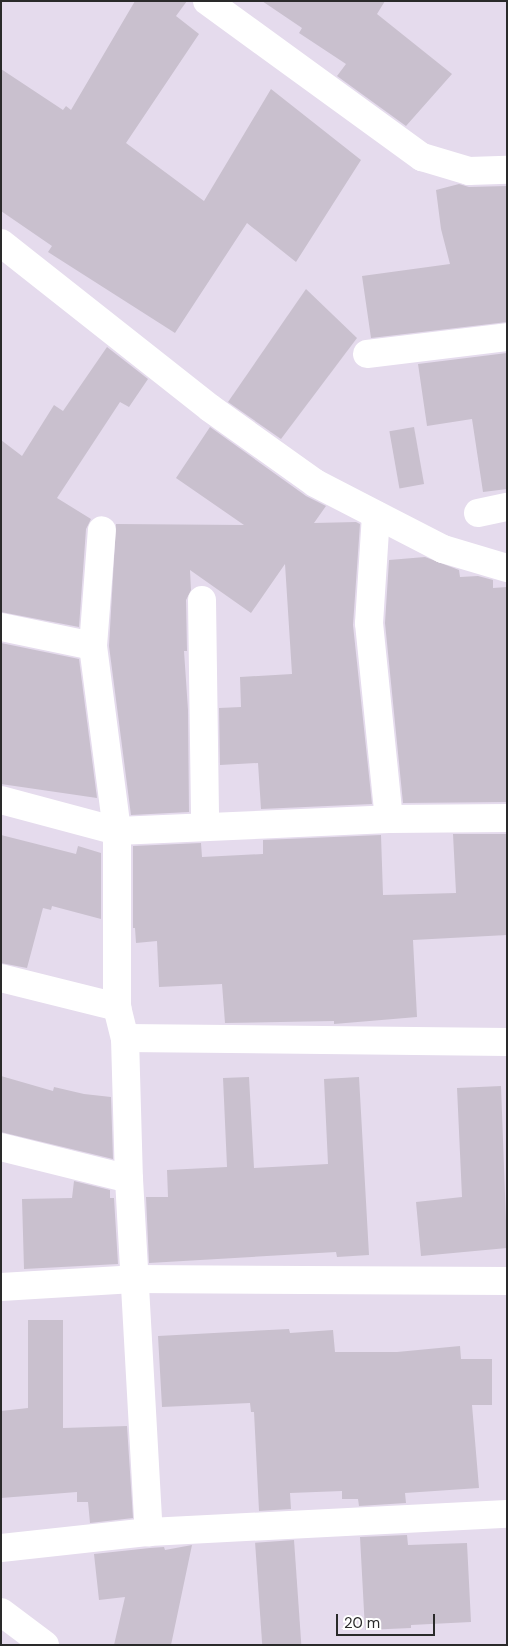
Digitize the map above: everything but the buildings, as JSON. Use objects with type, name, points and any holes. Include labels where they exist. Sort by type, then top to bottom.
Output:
[{"type":"street","points":[[207,1],[422,157],[470,170],[507,170]]},
{"type":"street","points":[[1,244],[210,408],[315,484],[443,549],[507,568]]},
{"type":"street","points":[[367,354],[507,337]]},
{"type":"street","points":[[478,513],[507,507]]},
{"type":"street","points":[[376,515],[369,623],[389,819]]},
{"type":"street","points":[[102,530],[94,646],[117,831],[117,1007],[125,1038],[129,1179],[149,1532]]},
{"type":"street","points":[[202,600],[205,827]]},
{"type":"street","points":[[1,627],[94,646]]},
{"type":"street","points":[[1,800],[117,831],[389,819],[507,818]]},
{"type":"street","points":[[1,978],[117,1007]]},
{"type":"street","points":[[125,1038],[507,1042]]},
{"type":"street","points":[[1,1147],[129,1179]]},
{"type":"street","points":[[1,1287],[134,1279],[507,1281]]},
{"type":"street","points":[[1,1548],[149,1532],[507,1514]]},
{"type":"street","points":[[1,1612],[45,1645]]}]
